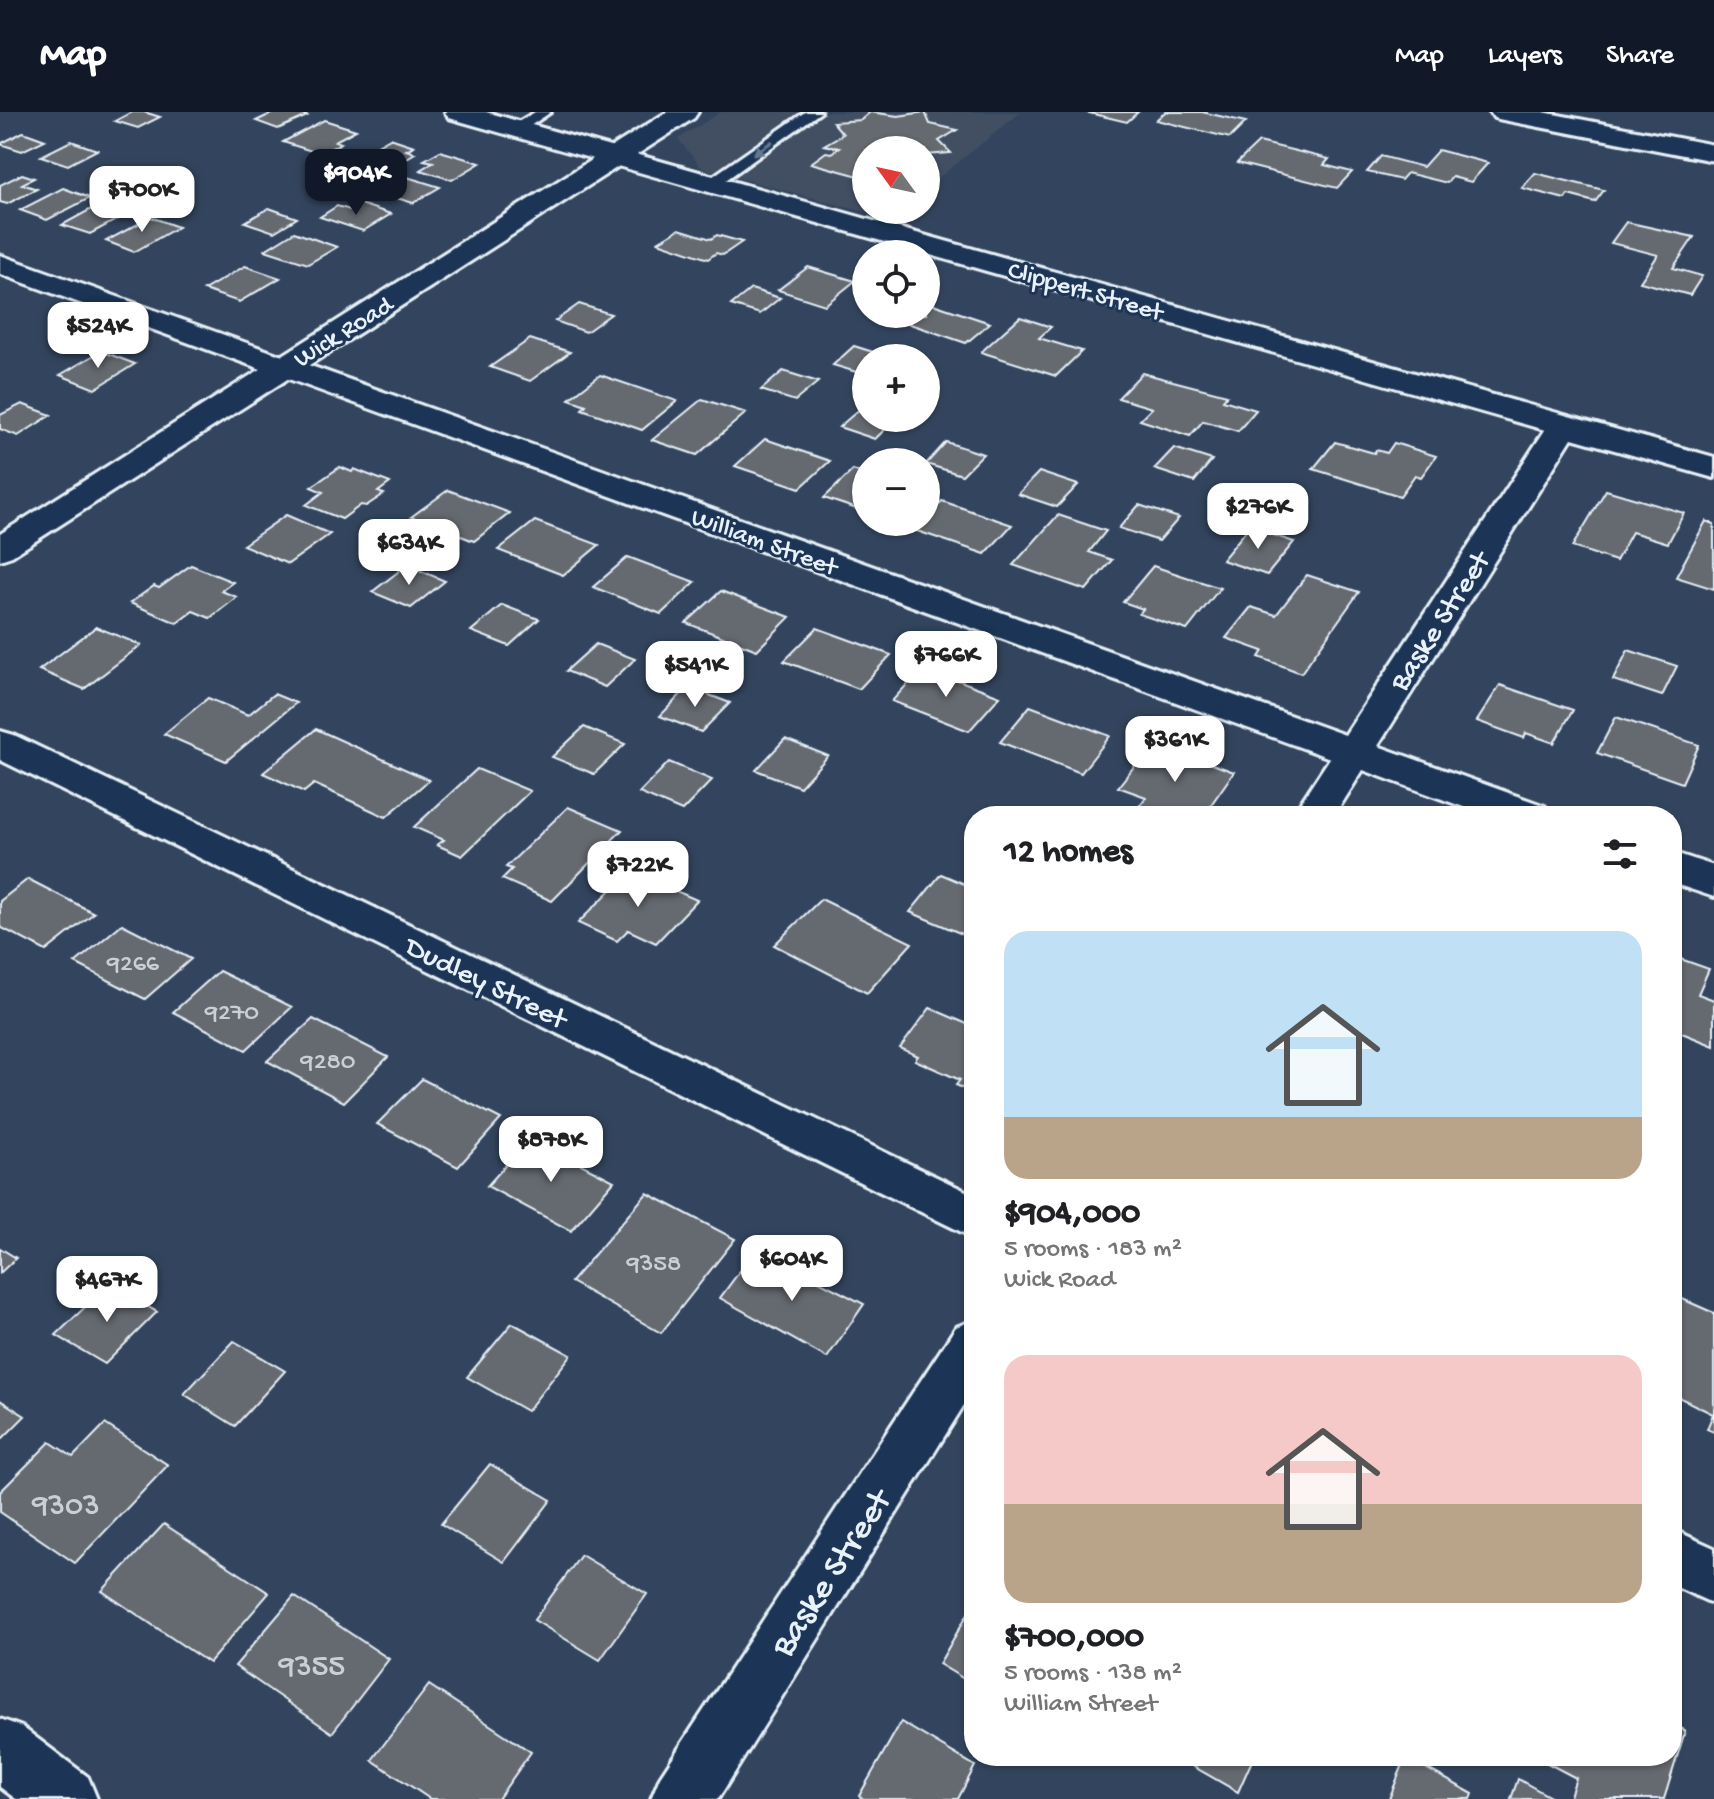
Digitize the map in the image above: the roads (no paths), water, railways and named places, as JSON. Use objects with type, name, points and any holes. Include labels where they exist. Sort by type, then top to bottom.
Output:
[{"type":"street","name":"Clippert Street","points":[[458,112],[613,159],[711,184],[1714,468]]},
{"type":"street","name":"Wick Road","points":[[0,549],[685,112]]},
{"type":"street","points":[[1503,112],[1714,153]]},
{"type":"street","name":"William Street","points":[[0,264],[1502,806]]},
{"type":"street","name":"Baske Street","points":[[1319,806],[1564,425]]},
{"type":"street","name":"Dudley Street","points":[[0,744],[964,1213]]},
{"type":"street","points":[[1682,871],[1714,882]]},
{"type":"street","name":"Baske Street","points":[[682,1799],[964,1359]]},
{"type":"street","points":[[1682,1561],[1714,1577]]},
{"type":"street","points":[[0,1749],[66,1799]]},
{"type":"lane","points":[[516,129],[544,112]]},
{"type":"lane","points":[[711,184],[814,112]]}]
